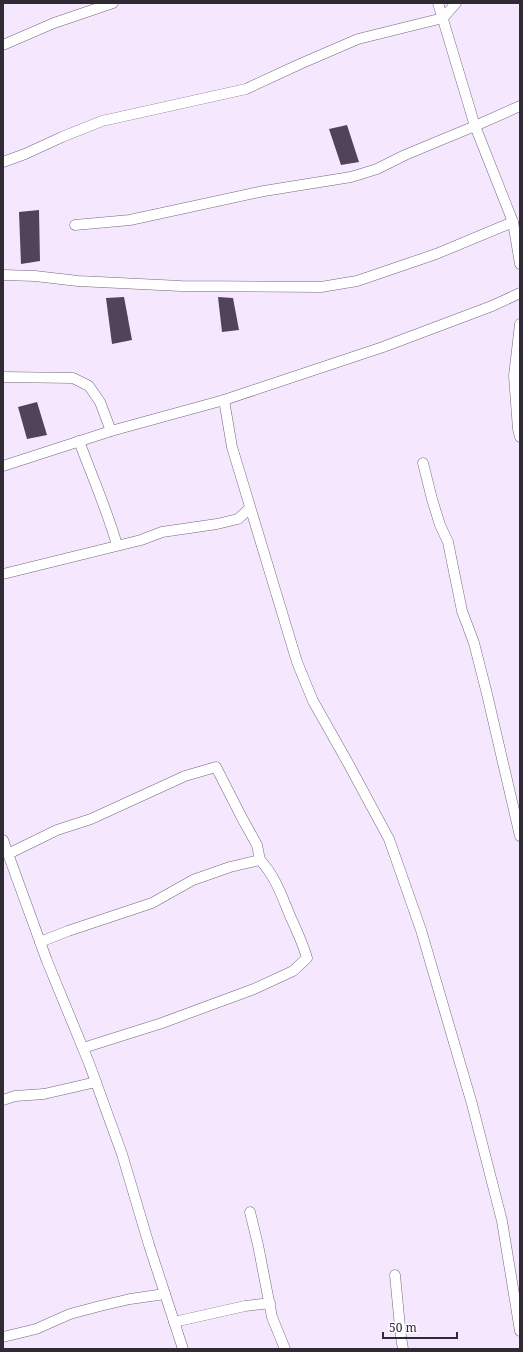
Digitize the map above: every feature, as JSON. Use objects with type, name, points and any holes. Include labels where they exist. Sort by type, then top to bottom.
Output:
[{"type":"street","points":[[3,45],[54,23],[113,3]]},
{"type":"street","points":[[438,3],[475,126],[513,222],[520,264]]},
{"type":"street","points":[[3,162],[102,121],[246,89],[358,38],[443,18],[456,3]]},
{"type":"street","points":[[75,225],[130,220],[264,190],[350,177],[377,169],[405,155],[520,106]]},
{"type":"street","points":[[3,275],[35,276],[78,281],[181,286],[321,287],[364,278],[436,254],[513,222]]},
{"type":"street","points":[[3,466],[111,431],[224,400],[383,347],[492,306],[520,293]]},
{"type":"street","points":[[520,324],[514,376],[518,429],[520,437]]},
{"type":"street","points":[[3,376],[73,378],[89,386],[100,402],[111,431]]},
{"type":"street","points":[[224,400],[232,447],[297,662],[313,701],[389,839],[421,930],[472,1104],[502,1221],[520,1331]]},
{"type":"street","points":[[79,441],[97,490],[106,508],[118,545]]},
{"type":"street","points":[[423,463],[440,525],[448,542],[462,611],[474,644],[487,694],[520,836]]},
{"type":"street","points":[[3,574],[141,540],[162,532],[238,519],[250,508]]},
{"type":"street","points":[[8,854],[57,830],[91,820],[185,776],[216,767],[257,846],[260,860],[267,867],[279,886],[303,944],[307,958],[293,970],[254,989],[162,1023],[83,1048]]},
{"type":"street","points":[[3,840],[8,854],[7,866],[83,1048],[122,1154],[183,1349]]},
{"type":"street","points":[[40,942],[152,903],[193,880],[230,867],[260,860]]},
{"type":"street","points":[[3,1100],[15,1096],[44,1094],[96,1082]]},
{"type":"street","points":[[250,1212],[275,1325],[285,1349]]},
{"type":"street","points":[[394,1275],[403,1349]]},
{"type":"street","points":[[3,1337],[36,1329],[70,1314],[100,1306],[130,1299],[165,1294]]},
{"type":"street","points":[[174,1322],[245,1306],[270,1303]]},
{"type":"building","points":[[347,125],[359,162],[341,165],[329,129]]},
{"type":"building","points":[[39,210],[40,261],[21,264],[19,212]]},
{"type":"building","points":[[124,297],[132,340],[112,344],[106,298]]},
{"type":"building","points":[[218,297],[233,298],[239,330],[222,332]]},
{"type":"building","points":[[37,402],[47,435],[27,439],[18,407]]}]
